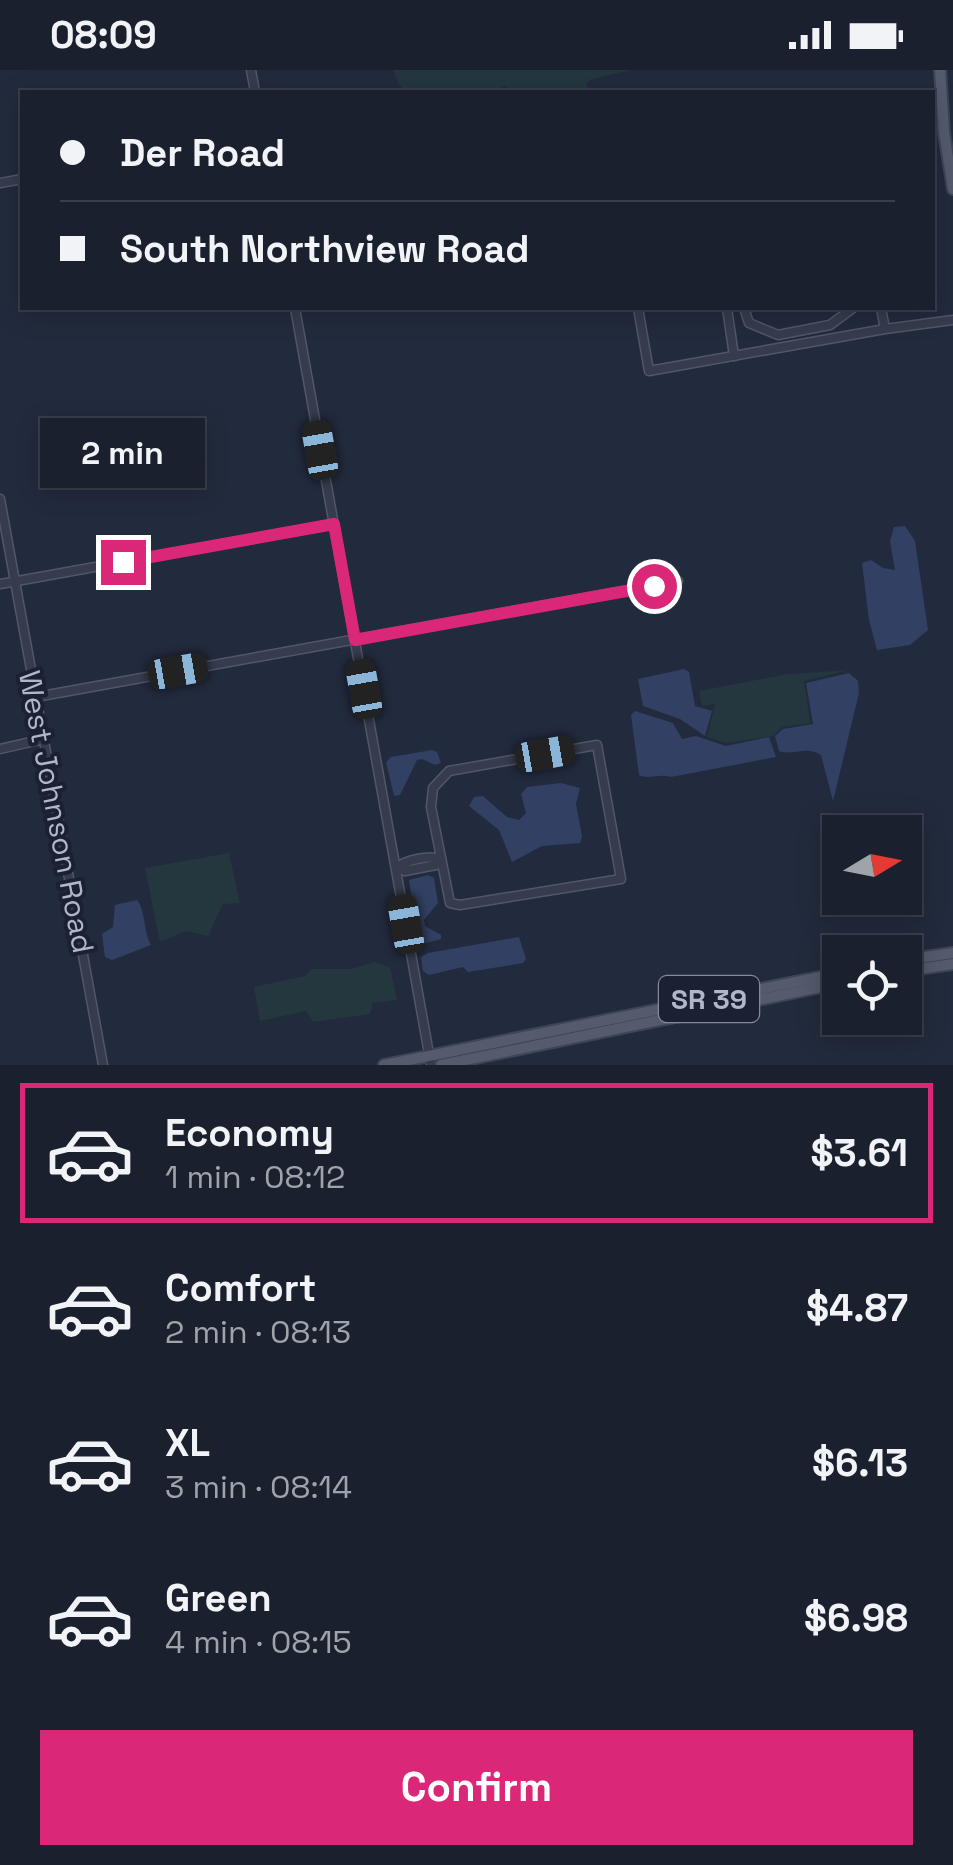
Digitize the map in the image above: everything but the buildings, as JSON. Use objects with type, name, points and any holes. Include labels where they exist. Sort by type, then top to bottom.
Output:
[{"type":"main road","points":[[940,70],[953,188]]},
{"type":"main road","points":[[922,963],[949,959]]},
{"type":"main road","name":"SR 39","points":[[632,1020],[822,977]]},
{"type":"main road","name":"SR 39","points":[[384,1065],[430,1061],[822,987]]},
{"type":"main road","points":[[440,1065],[475,1062],[632,1020]]},
{"type":"street","points":[[295,310],[430,1061]]},
{"type":"street","points":[[638,310],[649,371],[885,328],[953,320]]},
{"type":"street","points":[[727,310],[734,356]]},
{"type":"street","points":[[745,310],[749,323],[778,335],[830,324],[849,310]]},
{"type":"street","points":[[881,310],[885,328]]},
{"type":"street","name":"West Johnson Road","points":[[0,499],[103,1065]]},
{"type":"street","points":[[0,584],[334,524]]},
{"type":"street","points":[[36,696],[678,582]]},
{"type":"street","points":[[0,749],[44,740]]},
{"type":"street","points":[[597,746],[621,879],[460,905],[450,902],[440,859],[431,807],[433,788],[448,771],[597,746]]},
{"type":"street","points":[[396,868],[403,862],[440,859]]},
{"type":"shaded area","points":[[393,70],[630,70],[589,80],[589,90],[507,90],[506,86],[494,90],[405,90]]},
{"type":"shaded area","points":[[850,670],[804,681],[810,723],[782,727],[773,736],[726,743],[707,737],[715,704],[702,706],[699,691],[788,674]]},
{"type":"shaded area","points":[[229,853],[240,903],[223,904],[208,936],[186,931],[160,942],[145,868]]},
{"type":"shaded area","points":[[375,962],[390,967],[397,1000],[373,1003],[370,1014],[313,1022],[306,1011],[260,1021],[254,987],[305,976],[312,969],[351,969]]},
{"type":"water","points":[[905,526],[915,541],[928,630],[910,645],[877,650],[862,563],[871,560],[895,570],[890,541],[894,527]]},
{"type":"water","points":[[684,669],[689,672],[695,706],[712,711],[705,736],[680,719],[643,706],[638,679]]},
{"type":"water","points":[[849,673],[858,681],[859,693],[833,801],[821,755],[779,751],[775,736],[783,729],[813,724],[806,683]]},
{"type":"water","points":[[635,711],[673,723],[682,739],[696,736],[726,746],[769,737],[776,757],[671,777],[639,775],[631,715]]},
{"type":"water","points":[[432,750],[441,763],[417,760],[400,795],[394,796],[386,762],[391,757]]},
{"type":"water","points":[[561,783],[580,788],[576,804],[580,843],[542,846],[512,862],[499,830],[469,806],[474,797],[483,796],[507,817],[519,820],[526,813],[521,794],[527,787]]},
{"type":"water","points":[[428,875],[434,878],[438,903],[424,920],[425,926],[441,935],[441,939],[423,944],[418,940],[409,880]]},
{"type":"water","points":[[137,900],[151,945],[112,960],[105,957],[102,934],[113,927],[115,905]]},
{"type":"water","points":[[519,937],[526,959],[523,963],[468,972],[463,967],[429,975],[423,971],[421,957],[428,953]]},
{"type":"route","points":[[123,562],[334,524],[355,640],[654,586]]}]
